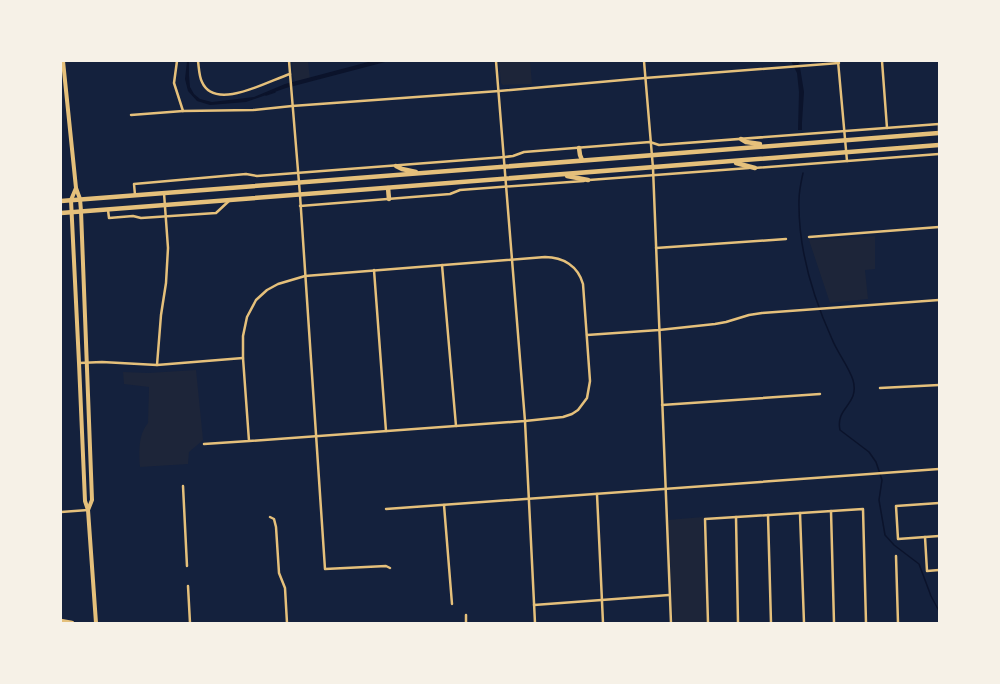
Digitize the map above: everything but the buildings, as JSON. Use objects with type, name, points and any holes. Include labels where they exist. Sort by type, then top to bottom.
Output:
[{"type":"main road","points":[[63,61],[76,188],[80,199],[84,264],[86,363],[92,500],[88,510]]},
{"type":"main road","points":[[61,201],[939,133]]},
{"type":"main road","points":[[741,139],[746,142],[768,146]]},
{"type":"main road","points":[[61,213],[939,145]]},
{"type":"main road","points":[[579,148],[582,160]]},
{"type":"main road","points":[[730,162],[755,168]]},
{"type":"main road","points":[[396,166],[402,169],[421,173]]},
{"type":"main road","points":[[560,175],[588,180]]},
{"type":"main road","points":[[76,188],[71,200],[71,212],[85,501],[88,510],[96,623]]},
{"type":"main road","points":[[388,188],[389,199]]},
{"type":"main road","points":[[61,621],[72,623]]},
{"type":"street","points":[[177,61],[174,83],[183,111]]},
{"type":"street","points":[[198,61],[202,83],[210,92],[220,95],[242,92],[290,74]]},
{"type":"street","points":[[288,61],[300,195],[325,569],[386,566],[390,568]]},
{"type":"street","points":[[496,61],[525,421],[535,623]]},
{"type":"street","points":[[644,61],[652,155],[671,623]]},
{"type":"street","points":[[882,61],[887,128]]},
{"type":"street","points":[[131,114],[183,111],[242,111],[838,62],[847,161]]},
{"type":"street","points":[[135,195],[134,184],[246,174],[257,176],[396,166],[504,157],[513,156],[524,152],[650,142],[659,145],[939,124],[939,133]]},
{"type":"street","points":[[300,206],[450,194],[460,190],[939,154]]},
{"type":"street","points":[[157,365],[161,315],[166,284],[168,248],[164,193]]},
{"type":"street","points":[[108,210],[109,218],[133,216],[141,218],[216,213],[230,200]]},
{"type":"street","points":[[809,237],[939,227]]},
{"type":"street","points":[[656,248],[786,239]]},
{"type":"street","points":[[204,444],[525,421],[563,417],[572,414],[583,404],[590,390],[583,284],[580,277],[574,268],[566,261],[554,257],[512,259],[442,266],[305,276],[278,284],[267,290],[256,300],[247,317],[243,336],[243,358],[249,440]]},
{"type":"street","points":[[442,266],[456,426]]},
{"type":"street","points":[[374,270],[386,431]]},
{"type":"street","points":[[587,335],[659,330],[726,322],[749,315],[762,313],[939,300]]},
{"type":"street","points":[[79,363],[102,362],[157,365],[243,358]]},
{"type":"street","points":[[880,388],[939,385]]},
{"type":"street","points":[[662,405],[820,394]]},
{"type":"street","points":[[386,509],[939,469]]},
{"type":"street","points":[[183,486],[187,566]]},
{"type":"street","points":[[597,494],[603,623]]},
{"type":"street","points":[[939,503],[896,506],[898,539],[939,536]]},
{"type":"street","points":[[444,505],[452,604]]},
{"type":"street","points":[[708,623],[705,519],[863,509],[866,623]]},
{"type":"street","points":[[61,512],[88,510]]},
{"type":"street","points":[[831,511],[834,623]]},
{"type":"street","points":[[800,513],[804,623]]},
{"type":"street","points":[[768,515],[771,623]]},
{"type":"street","points":[[270,517],[274,519],[276,527],[279,573],[285,588],[287,623]]},
{"type":"street","points":[[736,517],[738,623]]},
{"type":"street","points":[[925,537],[927,571],[939,570]]},
{"type":"street","points":[[896,556],[898,623]]},
{"type":"street","points":[[188,586],[190,623]]},
{"type":"street","points":[[534,605],[669,595]]},
{"type":"street","points":[[466,615],[466,623]]},
{"type":"shaded area","points":[[187,61],[189,61],[190,87],[194,94],[200,99],[212,102],[254,97],[285,84],[372,61],[389,61],[286,88],[246,102],[210,105],[197,101],[188,91],[185,79]]},
{"type":"shaded area","points":[[292,61],[308,61],[310,79],[295,81],[293,76]]},
{"type":"shaded area","points":[[499,61],[530,61],[532,84],[503,85],[501,83]]},
{"type":"shaded area","points":[[791,61],[799,61],[804,92],[802,130],[798,130],[799,92],[797,73]]},
{"type":"shaded area","points":[[875,236],[875,269],[865,270],[868,299],[830,303],[809,240]]},
{"type":"shaded area","points":[[196,370],[203,440],[189,452],[188,464],[140,467],[139,450],[141,438],[142,433],[148,423],[149,387],[124,384],[123,372],[148,373]]},
{"type":"shaded area","points":[[703,517],[707,623],[673,623],[668,520]]},
{"type":"waterway","points":[[266,95],[275,92]]},
{"type":"waterway","points":[[803,173],[799,193],[799,218],[808,271],[818,306],[834,344],[853,380],[853,395],[851,401],[841,416],[839,422],[840,430],[869,452],[876,462],[882,480],[879,500],[885,535],[894,545],[919,564],[931,596],[939,611]]}]
